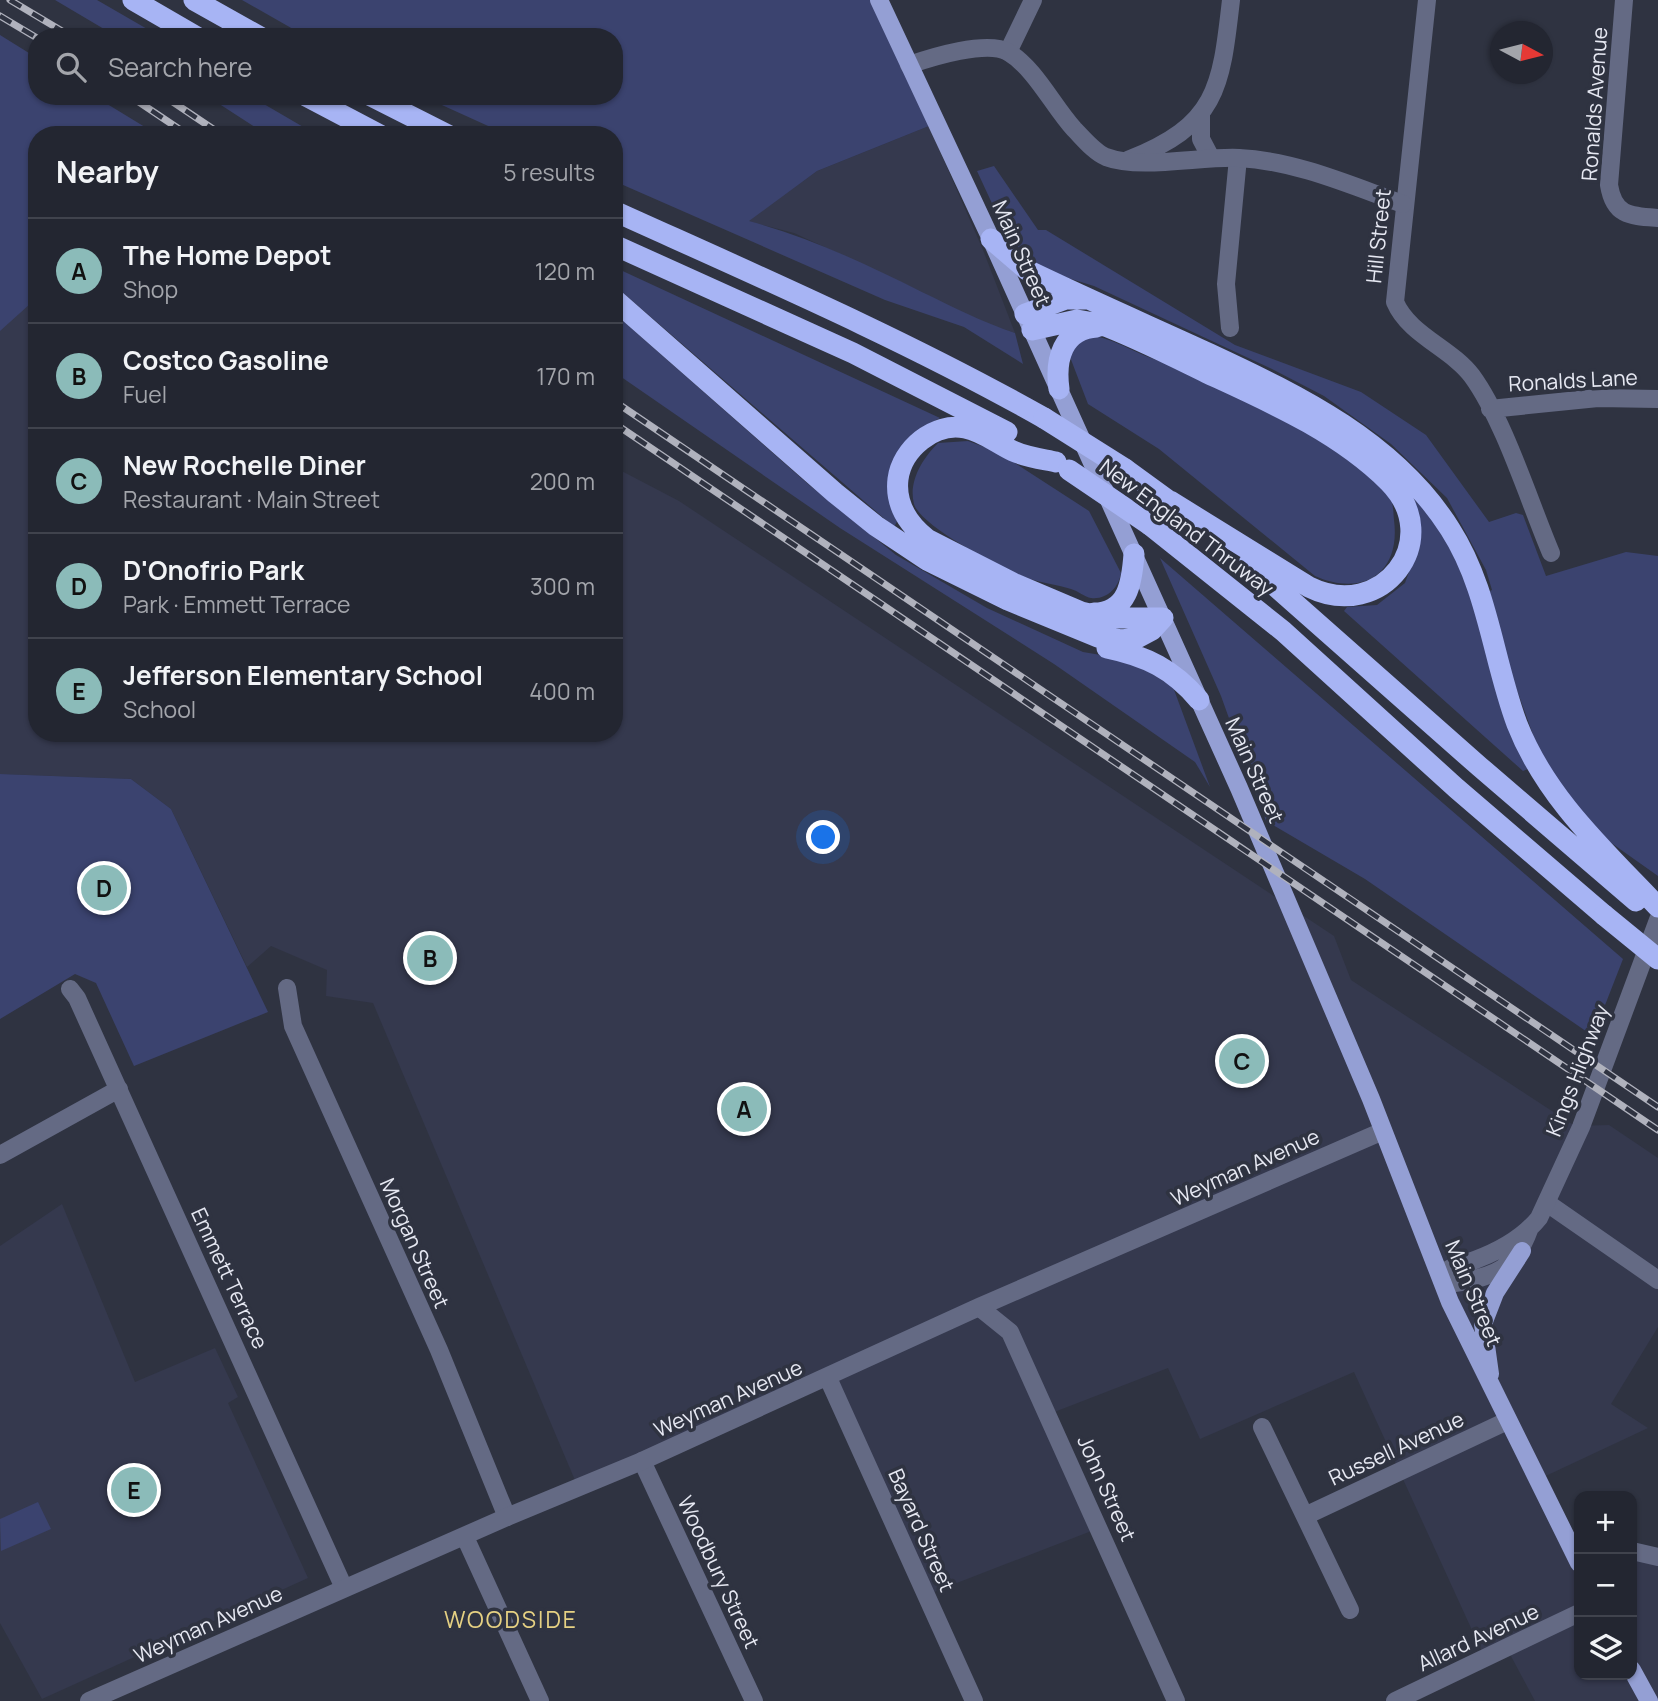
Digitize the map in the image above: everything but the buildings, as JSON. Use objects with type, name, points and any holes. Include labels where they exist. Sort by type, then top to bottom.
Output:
[{"type":"highway","points":[[133,0],[182,28]]},
{"type":"highway","points":[[195,0],[244,28]]},
{"type":"highway","points":[[319,105],[353,126]]},
{"type":"highway","points":[[322,105],[362,126]]},
{"type":"highway","points":[[390,105],[430,126]]},
{"type":"highway","name":"New England Thruway","points":[[623,215],[865,325],[1044,418],[1125,469],[1170,501],[1307,612],[1471,760],[1618,876],[1658,919]]},
{"type":"highway","points":[[991,239],[1027,270],[1309,404],[1381,453],[1422,490],[1452,531],[1472,571],[1509,702],[1537,766],[1563,805],[1618,876],[1658,907]]},
{"type":"highway","name":"New England Thruway","points":[[623,249],[905,378],[1062,466],[1150,525],[1283,631],[1465,795],[1658,959]]},
{"type":"highway","points":[[1029,322],[1073,298],[1104,305]]},
{"type":"highway","points":[[623,307],[876,526],[943,569],[1090,635],[1114,640],[1146,634],[1163,618]]},
{"type":"highway","points":[[1029,322],[1084,320],[1116,330],[1264,399],[1346,448],[1398,492],[1409,521],[1410,541],[1401,565],[1383,585],[1356,597],[1332,596],[1309,587],[1170,501]]},
{"type":"highway","points":[[1059,390],[1058,363],[1069,338],[1090,327],[1116,330]]},
{"type":"highway","points":[[1062,466],[1016,453],[964,427],[943,430],[923,438],[905,459],[899,474],[898,494],[907,520],[927,539],[1015,584],[1081,612],[1115,619],[1163,618]]},
{"type":"highway","points":[[1081,612],[1104,612],[1121,603],[1131,585],[1134,554]]},
{"type":"highway","points":[[1008,600],[1088,643],[1154,661],[1176,675],[1199,700]]},
{"type":"main road","name":"Main Street","points":[[879,0],[1163,618],[1492,1391],[1573,1540]]},
{"type":"main road","points":[[1492,1391],[1483,1324],[1495,1293],[1522,1251]]},
{"type":"main road","points":[[1637,1679],[1649,1701]]},
{"type":"street","points":[[1009,52],[1032,0]]},
{"type":"street","points":[[1128,160],[1166,145],[1201,116],[1212,99],[1220,72],[1231,0]]},
{"type":"street","name":"Hill Street","points":[[1427,0],[1403,204],[1395,302],[1400,314],[1453,356],[1472,376],[1490,409],[1551,553]]},
{"type":"street","name":"Ronalds Avenue","points":[[1624,0],[1614,106],[1612,203],[1621,211],[1635,216],[1658,218]]},
{"type":"street","points":[[909,65],[932,57],[985,48],[1009,52],[1087,144],[1105,157],[1128,160],[1238,158],[1276,162],[1403,204]]},
{"type":"street","points":[[1201,116],[1201,139],[1211,158]]},
{"type":"street","points":[[1230,328],[1226,284],[1238,158]]},
{"type":"street","name":"Ronalds Lane","points":[[1490,409],[1598,398],[1658,399]]},
{"type":"street","name":"Kings Highway","points":[[1522,1251],[1529,1230],[1547,1203],[1581,1127],[1658,919]]},
{"type":"street","name":"Morgan Street","points":[[287,988],[293,1026],[439,1350],[507,1517]]},
{"type":"street","name":"Emmett Terrace","points":[[70,989],[119,1089],[344,1588]]},
{"type":"street","points":[[0,1155],[119,1089]]},
{"type":"street","name":"Weyman Avenue","points":[[89,1701],[507,1517],[642,1461],[979,1307],[1383,1131]]},
{"type":"street","points":[[1547,1203],[1658,1280]]},
{"type":"street","name":"Kings Highway","points":[[1441,1275],[1449,1267],[1495,1252],[1529,1230]]},
{"type":"street","points":[[1441,1275],[1456,1283],[1476,1279],[1504,1270],[1522,1251]]},
{"type":"street","name":"John Street","points":[[979,1307],[1010,1332],[1176,1701]]},
{"type":"street","name":"Bayard Street","points":[[828,1378],[974,1701]]},
{"type":"street","name":"Russell Avenue","points":[[1305,1516],[1507,1420]]},
{"type":"street","points":[[1262,1427],[1350,1610]]},
{"type":"street","name":"Woodbury Street","points":[[642,1461],[754,1701]]},
{"type":"street","points":[[466,1537],[540,1701]]},
{"type":"street","points":[[1637,1551],[1658,1557]]},
{"type":"street","name":"Allard Avenue","points":[[1395,1701],[1574,1616]]},
{"type":"shaded area","points":[[55,0],[97,0],[145,28],[102,28]]},
{"type":"shaded area","points":[[242,0],[874,0],[929,126],[817,171],[749,221],[837,252],[968,314],[1015,333],[1023,364],[964,327],[885,300],[623,185],[623,126],[488,126],[442,105],[623,105],[623,28],[291,28]]},
{"type":"shaded area","points":[[0,35],[28,52],[28,105],[109,105],[143,126],[28,126],[28,306],[0,331]]},
{"type":"shaded area","points":[[221,105],[265,105],[302,126],[253,126]]},
{"type":"shaded area","points":[[929,126],[983,250],[1015,333],[977,321],[920,291],[794,233],[748,221],[817,171]]},
{"type":"shaded area","points":[[994,166],[1038,230],[1046,230],[1235,345],[1361,392],[1426,435],[1489,522],[1516,513],[1523,515],[1546,576],[1626,552],[1658,556],[1658,876],[1593,830],[1541,757],[1509,668],[1488,592],[1492,590],[1486,570],[1447,498],[1391,444],[1324,396],[1094,286],[1032,267],[1014,251],[977,171]]},
{"type":"shaded area","points":[[623,271],[940,418],[921,428],[905,442],[899,518],[894,527],[623,293]]},
{"type":"shaded area","points":[[28,287],[28,742],[623,742],[623,472],[679,501],[1334,936],[1351,980],[1575,1126],[1609,1125],[1658,1158],[1658,1327],[1611,1404],[1648,1428],[1535,1481],[1574,1538],[1574,1680],[1637,1680],[1637,1556],[1658,1562],[1658,1701],[1535,1701],[1504,1643],[1482,1652],[1354,1372],[1200,1439],[1168,1368],[1044,1416],[1094,1530],[931,1593],[830,1373],[577,1485],[373,1003],[326,996],[327,970],[271,946],[247,967],[171,809],[131,779],[0,774],[0,307]]},
{"type":"shaded area","points":[[623,321],[808,484],[896,555],[987,608],[1083,652],[1130,660],[1173,687],[1210,787],[1195,762],[1054,664],[840,528],[623,378]]},
{"type":"shaded area","points":[[1087,335],[1109,340],[1171,364],[1258,405],[1313,436],[1365,473],[1391,500],[1395,539],[1384,567],[1375,576],[1348,584],[1315,576],[1159,449],[1088,404],[1070,357],[1074,344]]},
{"type":"shaded area","points":[[968,441],[998,452],[1089,511],[1121,573],[1111,592],[1102,597],[1091,598],[1071,589],[1018,574],[947,536],[920,513],[914,504],[913,487],[922,463],[938,443]]},
{"type":"shaded area","points":[[1413,495],[1435,520],[1471,581],[1505,713],[1528,769],[1523,771],[1344,611],[1347,607],[1377,605],[1405,583],[1420,541],[1419,517]]},
{"type":"shaded area","points":[[1160,558],[1623,959],[1593,1036],[1365,879],[1266,821],[1221,696]]},
{"type":"shaded area","points":[[0,774],[131,779],[171,809],[268,1012],[134,1066],[96,983],[75,974],[0,1019]]},
{"type":"shaded area","points":[[62,1204],[135,1382],[215,1348],[238,1397],[228,1403],[308,1578],[42,1699],[0,1623],[0,1246]]},
{"type":"shaded area","points":[[38,1502],[51,1529],[1,1551],[0,1519]]},
{"type":"railway","points":[[10,0],[57,28]]},
{"type":"railway","points":[[0,16],[28,33]]},
{"type":"railway","points":[[143,105],[175,126]]},
{"type":"railway","points":[[177,105],[209,126]]},
{"type":"railway","points":[[623,407],[1658,1107]]},
{"type":"railway","points":[[623,429],[1658,1130]]},
{"type":"place","name":"D'Onofrio Park","points":[[104,888]]},
{"type":"place","name":"Costco Gasoline","points":[[430,958]]},
{"type":"place","name":"New Rochelle Diner","points":[[1242,1061]]},
{"type":"place","name":"The Home Depot","points":[[744,1109]]},
{"type":"place","name":"Jefferson Elementary School","points":[[134,1490]]},
{"type":"district","name":"WOODSIDE","points":[[511,1619]]}]
